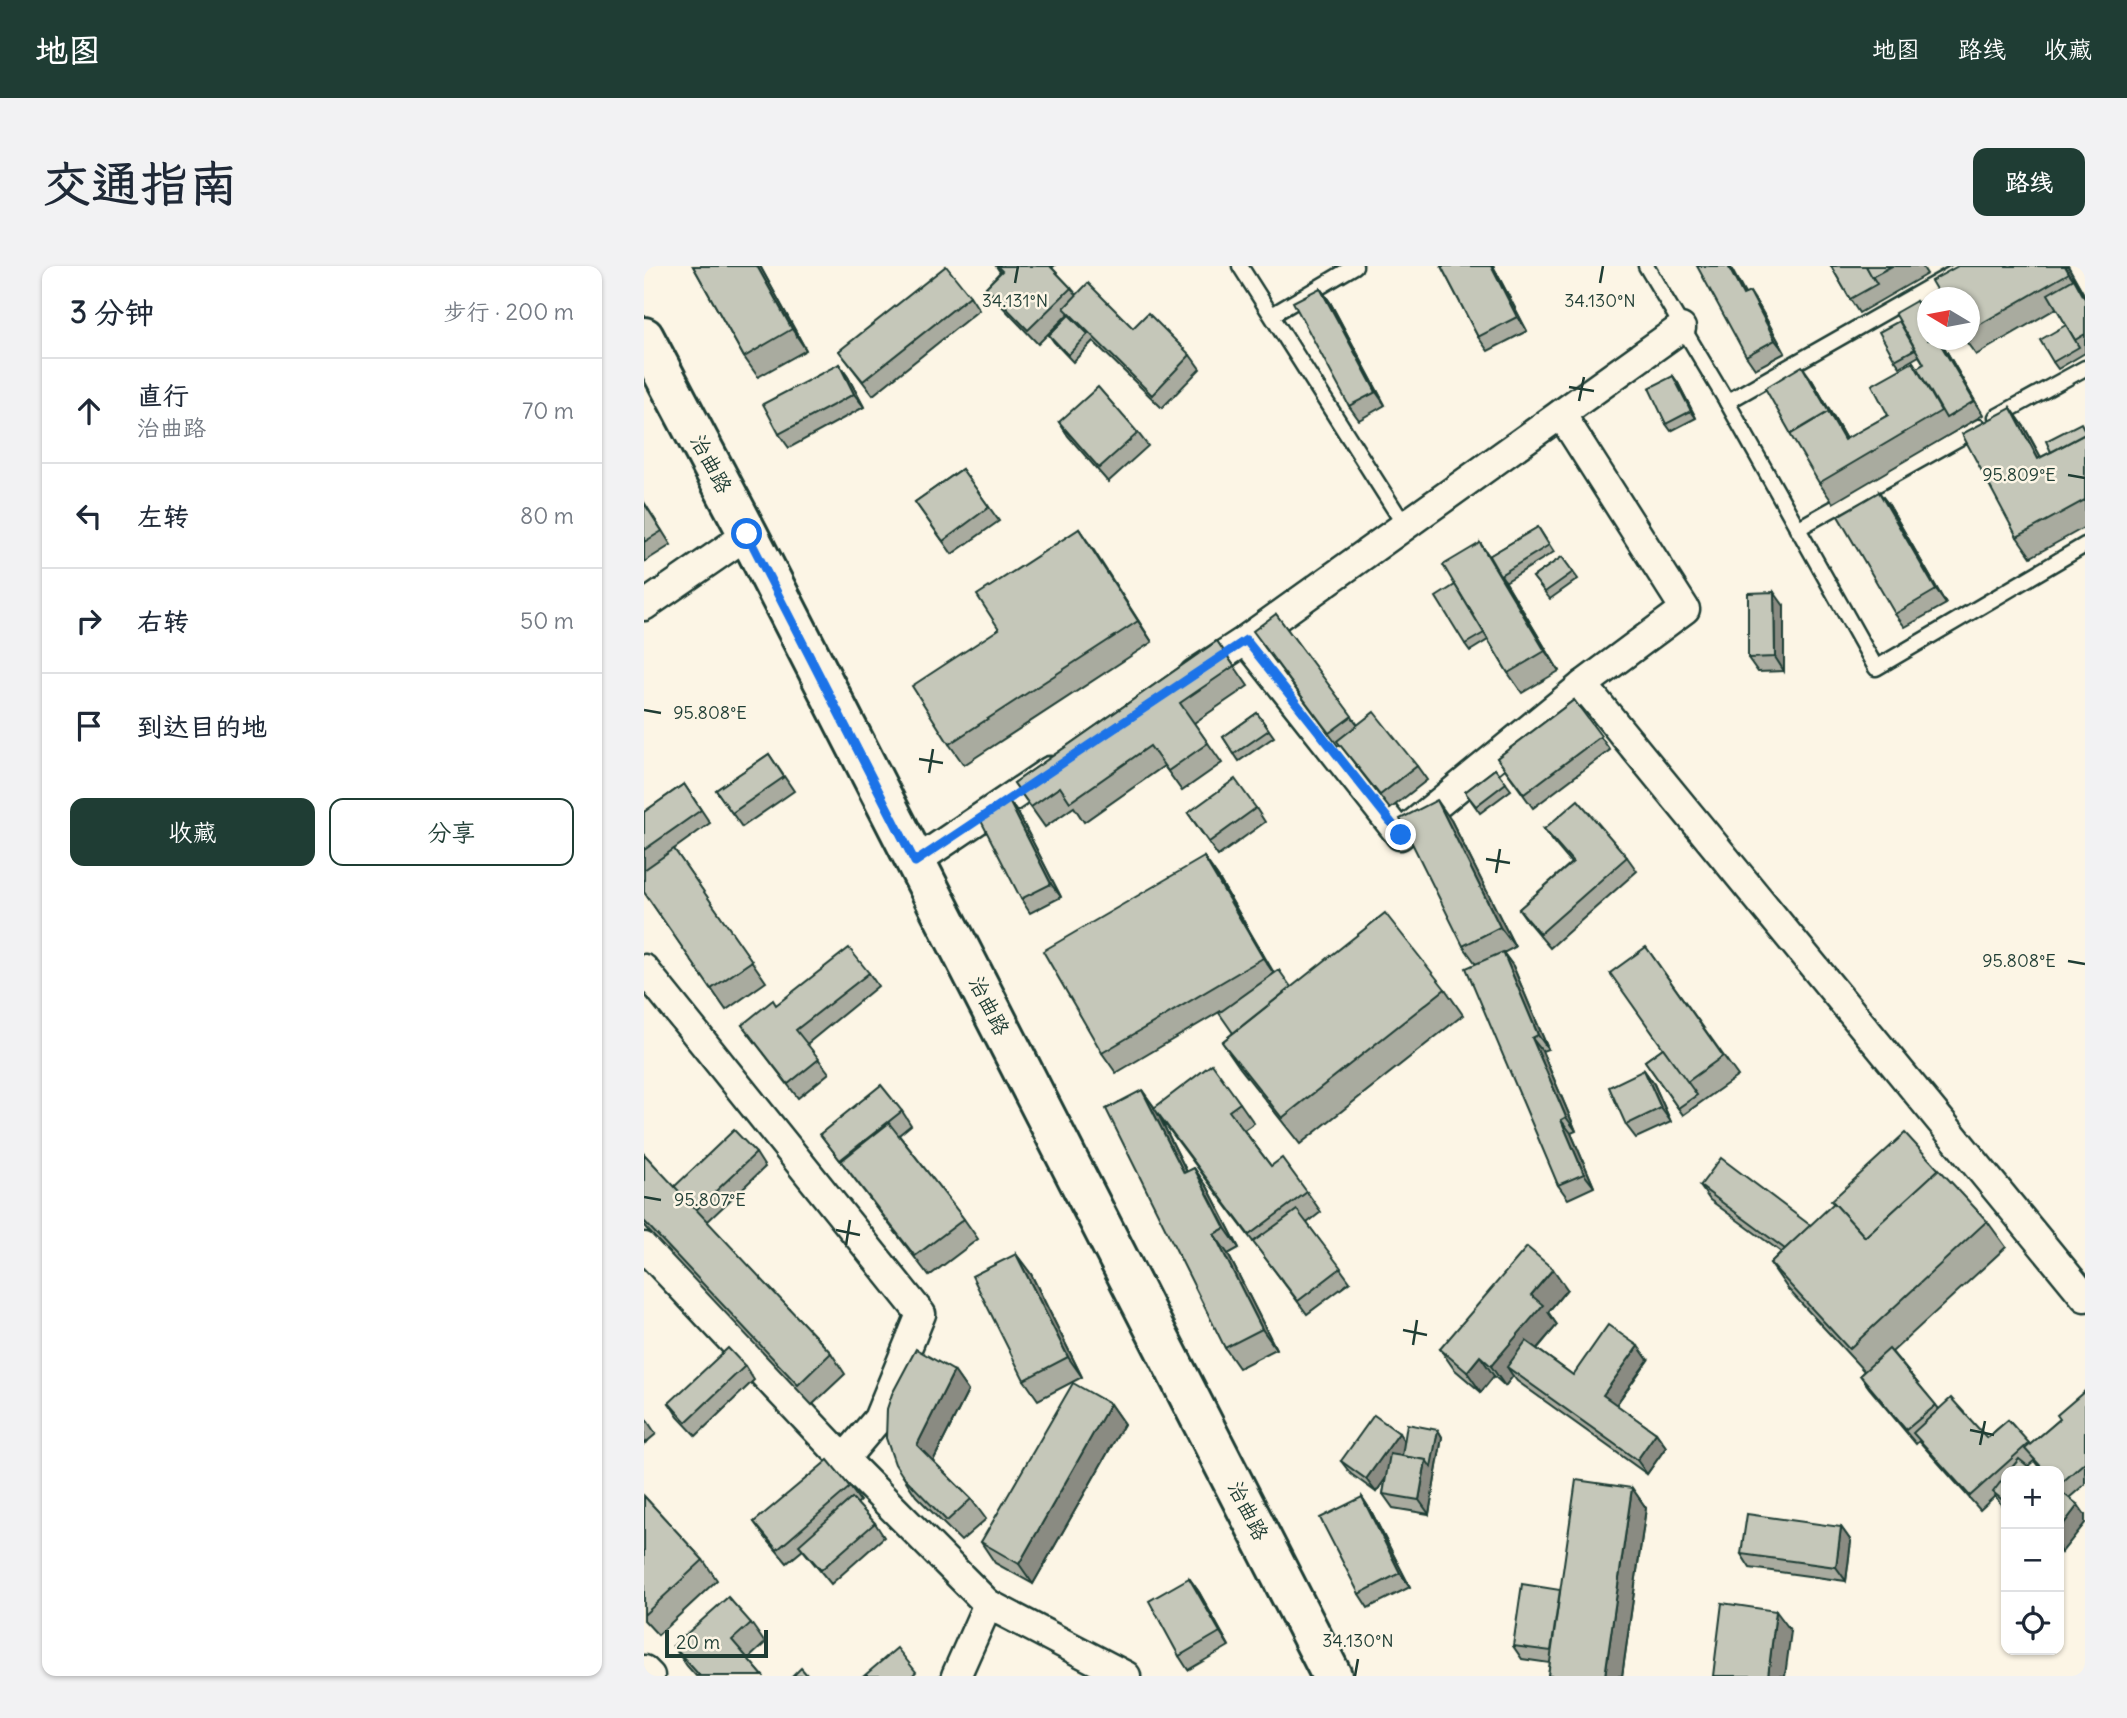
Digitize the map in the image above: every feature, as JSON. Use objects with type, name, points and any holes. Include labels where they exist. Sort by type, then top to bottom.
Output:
[{"type":"main road","name":"治曲路","points":[[644,337],[1332,1676]]},
{"type":"street","points":[[1178,686],[1681,328]]},
{"type":"street","points":[[1246,640],[1401,835],[1583,685],[1685,609],[1561,414]]},
{"type":"street","points":[[644,606],[747,534]]},
{"type":"street","points":[[1583,685],[2085,1297]]},
{"type":"street","points":[[915,862],[1075,755]]},
{"type":"street","points":[[644,969],[921,1314],[878,1419],[844,1460]]},
{"type":"street","points":[[644,1247],[844,1460],[988,1604],[1126,1676]]},
{"type":"street","points":[[956,1676],[988,1604]]},
{"type":"street","points":[[644,1671],[650,1676]]},
{"type":"lane","points":[[1240,266],[1405,526]]},
{"type":"lane","points":[[1272,315],[1355,266]]},
{"type":"lane","points":[[1727,402],[1966,266]]},
{"type":"lane","points":[[1650,267],[1681,328],[1727,402],[1875,668],[2085,545]]},
{"type":"lane","points":[[1797,529],[2085,368]]},
{"type":"building","points":[[693,266],[757,266],[792,329],[744,357]]},
{"type":"building","points":[[946,266],[970,296],[863,381],[839,351]]},
{"type":"building","points":[[997,266],[1050,266],[1071,288],[1028,330],[986,287],[1002,271]]},
{"type":"building","points":[[1441,266],[1491,266],[1517,317],[1478,337]]},
{"type":"building","points":[[1697,266],[1728,266],[1743,295],[1750,292],[1775,340],[1746,356]]},
{"type":"building","points":[[1831,266],[1866,266],[1877,284],[1850,299]]},
{"type":"building","points":[[1866,266],[1892,266],[1872,277]]},
{"type":"building","points":[[1958,266],[2065,266],[2069,273],[1980,324],[1980,287],[1935,287],[1931,281]]},
{"type":"building","points":[[2074,279],[2085,299],[2085,334],[2075,340],[2048,294]]},
{"type":"building","points":[[1088,283],[1133,328],[1148,313],[1190,355],[1152,395],[1064,308]]},
{"type":"building","points":[[1320,288],[1376,392],[1349,406],[1293,302]]},
{"type":"building","points":[[1916,301],[1917,350],[1944,350],[1974,401],[1946,418],[1917,368],[1924,364],[1895,313]]},
{"type":"building","points":[[1069,315],[1088,334],[1068,355],[1049,335]]},
{"type":"building","points":[[1899,321],[1915,349],[1895,360],[1879,332]]},
{"type":"building","points":[[2066,325],[2079,347],[2053,362],[2040,340]]},
{"type":"building","points":[[1913,362],[1941,411],[1819,483],[1790,434],[1828,412],[1844,440],[1888,415],[1872,385]]},
{"type":"building","points":[[839,364],[854,394],[779,434],[763,404]]},
{"type":"building","points":[[1802,366],[1833,419],[1828,412],[1791,434],[1765,388]]},
{"type":"building","points":[[1673,376],[1691,411],[1666,424],[1649,388]]},
{"type":"building","points":[[1098,387],[1138,433],[1099,468],[1059,422]]},
{"type":"building","points":[[2011,408],[2038,459],[2085,434],[2085,500],[2017,537],[1962,434]]},
{"type":"building","points":[[2081,423],[2085,434],[2051,452],[2046,441]]},
{"type":"building","points":[[962,469],[989,507],[943,541],[915,502]]},
{"type":"building","points":[[1879,492],[1936,590],[1895,614],[1838,516]]},
{"type":"building","points":[[644,503],[662,531],[644,542]]},
{"type":"building","points":[[1538,527],[1549,545],[1500,575],[1489,556]]},
{"type":"building","points":[[1079,529],[1138,621],[949,744],[912,686],[999,629],[977,595]]},
{"type":"building","points":[[1480,543],[1545,651],[1508,673],[1443,565]]},
{"type":"building","points":[[1562,557],[1573,572],[1545,592],[1533,577]]},
{"type":"building","points":[[1455,585],[1484,633],[1465,644],[1436,597]]},
{"type":"building","points":[[1774,592],[1775,657],[1748,658],[1748,593]]},
{"type":"building","points":[[1276,614],[1352,716],[1329,733],[1253,631]]},
{"type":"building","points":[[1217,641],[1234,666],[1180,703],[1208,743],[1168,771],[1150,746],[1070,802],[1060,787],[1031,807],[1014,783]]},
{"type":"building","points":[[1574,700],[1601,736],[1524,794],[1497,758]]},
{"type":"building","points":[[1374,712],[1417,766],[1380,795],[1337,741]]},
{"type":"building","points":[[1257,713],[1269,730],[1234,754],[1223,737]]},
{"type":"building","points":[[769,754],[784,777],[732,813],[716,790]]},
{"type":"building","points":[[1495,769],[1506,783],[1476,806],[1465,792]]},
{"type":"building","points":[[1235,779],[1256,808],[1209,842],[1188,813]]},
{"type":"building","points":[[684,784],[701,810],[644,850],[644,812]]},
{"type":"building","points":[[1437,800],[1500,927],[1463,946],[1400,819]]},
{"type":"building","points":[[1578,800],[1627,857],[1540,934],[1519,909],[1573,862],[1544,829]]},
{"type":"building","points":[[1009,801],[1051,884],[1021,899],[979,817]]},
{"type":"building","points":[[674,849],[752,961],[711,989],[644,892],[644,870]]},
{"type":"building","points":[[1204,857],[1263,958],[1102,1053],[1043,951]]},
{"type":"building","points":[[1385,913],[1445,989],[1282,1118],[1222,1042]]},
{"type":"building","points":[[1646,947],[1723,1056],[1687,1082],[1610,973]]},
{"type":"building","points":[[849,948],[869,973],[796,1030],[819,1059],[788,1084],[742,1025],[773,1000],[776,1005]]},
{"type":"building","points":[[1503,952],[1538,1035],[1532,1038],[1566,1117],[1561,1120],[1584,1174],[1558,1185],[1466,968]]},
{"type":"building","points":[[1279,970],[1291,987],[1233,1033],[1219,1013]]},
{"type":"building","points":[[1663,1048],[1697,1095],[1678,1108],[1645,1061]]},
{"type":"building","points":[[1212,1064],[1240,1103],[1229,1111],[1271,1166],[1282,1158],[1307,1192],[1249,1235],[1154,1108]]},
{"type":"building","points":[[1644,1070],[1661,1108],[1626,1125],[1609,1087]]},
{"type":"building","points":[[881,1085],[902,1111],[840,1160],[820,1134]]},
{"type":"building","points":[[1142,1090],[1184,1173],[1194,1168],[1225,1228],[1214,1234],[1262,1329],[1225,1348],[1106,1109]]},
{"type":"building","points":[[889,1123],[964,1219],[915,1256],[841,1161]]},
{"type":"building","points":[[734,1130],[756,1153],[696,1210],[674,1187]]},
{"type":"building","points":[[1905,1133],[1939,1170],[1865,1237],[1831,1201]]},
{"type":"building","points":[[644,1154],[831,1353],[798,1385],[644,1221]]},
{"type":"building","points":[[1721,1158],[1810,1225],[1809,1227],[1785,1249],[1700,1186]]},
{"type":"building","points":[[1939,1169],[1987,1221],[1849,1349],[1770,1263],[1834,1203],[1865,1237]]},
{"type":"building","points":[[1297,1210],[1341,1268],[1298,1301],[1253,1242]]},
{"type":"building","points":[[1527,1247],[1553,1269],[1531,1295],[1543,1305],[1491,1366],[1480,1356],[1467,1372],[1440,1349]]},
{"type":"building","points":[[1016,1254],[1068,1357],[1024,1380],[972,1276]]},
{"type":"building","points":[[1608,1325],[1638,1346],[1603,1395],[1656,1433],[1637,1460],[1507,1367],[1526,1341],[1573,1375]]},
{"type":"building","points":[[728,1348],[745,1366],[686,1422],[669,1403]]},
{"type":"building","points":[[916,1349],[954,1371],[917,1445],[971,1499],[947,1521],[902,1475],[886,1438],[887,1409],[892,1394]]},
{"type":"building","points":[[1889,1349],[1936,1405],[1906,1430],[1860,1375]]},
{"type":"building","points":[[1073,1383],[1110,1404],[1019,1564],[981,1542]]},
{"type":"building","points":[[2085,1391],[2085,1462],[2064,1481],[2064,1466],[2040,1466],[2025,1449],[2060,1419],[2057,1415]]},
{"type":"building","points":[[1951,1398],[1987,1438],[2008,1420],[2029,1443],[1970,1496],[1913,1433]]},
{"type":"building","points":[[1374,1415],[1399,1433],[1366,1479],[1341,1461]]},
{"type":"building","points":[[1407,1424],[1438,1430],[1431,1467],[1426,1460],[1402,1456]]},
{"type":"building","points":[[1390,1454],[1426,1460],[1419,1500],[1383,1494]]},
{"type":"building","points":[[2019,1459],[2028,1466],[2013,1466]]},
{"type":"building","points":[[828,1460],[850,1487],[777,1550],[754,1522]]},
{"type":"building","points":[[1576,1480],[1632,1488],[1605,1676],[1548,1676]]},
{"type":"building","points":[[2001,1482],[2001,1499],[1993,1492]]},
{"type":"building","points":[[2064,1494],[2078,1505],[2064,1523]]},
{"type":"building","points":[[644,1496],[703,1560],[644,1615]]},
{"type":"building","points":[[1362,1497],[1400,1573],[1359,1594],[1320,1518]]},
{"type":"building","points":[[852,1498],[875,1523],[821,1570],[799,1545]]},
{"type":"building","points":[[1747,1514],[1841,1527],[1836,1567],[1741,1554]]},
{"type":"building","points":[[1189,1578],[1220,1632],[1179,1656],[1149,1601]]},
{"type":"building","points":[[1522,1584],[1560,1590],[1551,1651],[1513,1646]]},
{"type":"building","points":[[728,1597],[751,1623],[732,1640],[763,1676],[700,1676],[673,1646]]},
{"type":"building","points":[[1722,1603],[1776,1611],[1768,1676],[1713,1676]]},
{"type":"building","points":[[897,1648],[916,1672],[912,1676],[864,1676]]},
{"type":"building","points":[[801,1668],[808,1676],[793,1676]]},
{"type":"route","points":[[747,534],[915,862],[1246,640],[1401,835]]}]
